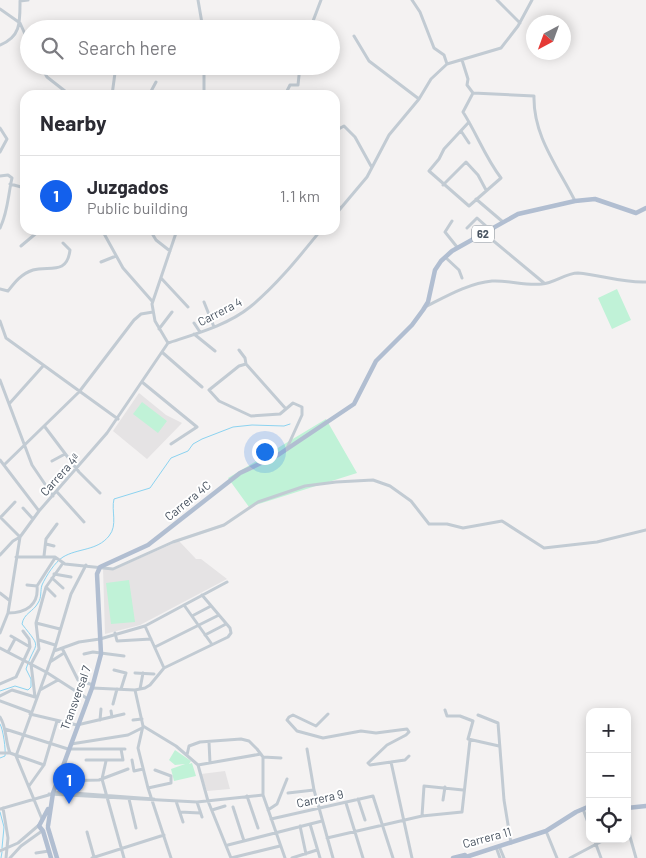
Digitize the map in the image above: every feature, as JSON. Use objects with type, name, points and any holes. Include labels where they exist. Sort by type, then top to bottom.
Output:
[{"type":"main road","name":"62","points":[[287,448],[354,404],[376,361],[412,325],[425,307],[435,270],[445,257],[457,248],[518,214],[575,201],[600,200],[636,213],[646,208]]},
{"type":"main road","name":"Carrera 4C","points":[[100,567],[148,545],[240,473],[287,448]]},
{"type":"main road","name":"Transversal 7","points":[[45,829],[51,794],[93,687],[101,654],[97,574],[100,567]]},
{"type":"main road","name":"Transversal 7","points":[[41,823],[50,803]]},
{"type":"main road","points":[[631,808],[646,806]]},
{"type":"main road","name":"Carrera 11","points":[[453,858],[546,832],[586,808]]},
{"type":"main road","points":[[41,823],[44,823],[51,858]]},
{"type":"main road","points":[[41,823],[57,858]]},
{"type":"main road","name":"Carrera 11","points":[[463,858],[497,847]]},
{"type":"street","points":[[0,45],[15,36],[20,23],[20,1],[28,0]]},
{"type":"street","points":[[198,0],[201,20]]},
{"type":"street","points":[[314,20],[322,0]]},
{"type":"street","points":[[412,0],[420,12],[434,48],[444,55],[447,64]]},
{"type":"street","points":[[498,0],[520,23]]},
{"type":"street","points":[[340,209],[367,177],[389,135],[418,99],[431,79],[447,64],[501,48],[520,23],[532,0]]},
{"type":"street","points":[[0,9],[20,23]]},
{"type":"street","points":[[354,36],[369,61],[418,99]]},
{"type":"street","points":[[461,61],[468,79],[467,86],[473,93],[533,95],[534,112],[542,138],[575,201]]},
{"type":"street","points":[[46,75],[64,90]]},
{"type":"street","points":[[113,90],[115,75]]},
{"type":"street","points":[[204,75],[204,90]]},
{"type":"street","points":[[288,90],[290,85],[298,86],[299,75]]},
{"type":"street","points":[[152,90],[156,82]]},
{"type":"street","points":[[469,122],[444,149],[439,159],[428,171],[469,206],[501,178],[485,157],[484,149],[469,122],[463,112],[473,93]]},
{"type":"street","points":[[340,128],[344,126],[355,137],[372,167]]},
{"type":"street","points":[[0,128],[5,132],[8,139],[0,152]]},
{"type":"street","points":[[460,131],[468,143]]},
{"type":"street","points":[[443,185],[466,162],[478,175],[486,190]]},
{"type":"street","points":[[0,176],[11,176],[7,206],[0,228]]},
{"type":"street","points":[[10,184],[20,187]]},
{"type":"street","points":[[476,199],[503,222]]},
{"type":"street","points":[[467,228],[477,218],[486,226],[484,233],[544,284]]},
{"type":"street","points":[[452,221],[446,232],[457,248]]},
{"type":"street","points":[[21,246],[34,235]]},
{"type":"street","points":[[105,235],[123,268],[152,300]]},
{"type":"street","points":[[153,235],[156,240],[170,251]]},
{"type":"street","points":[[168,343],[159,328],[153,312],[152,300],[175,235]]},
{"type":"street","name":"Carrera 4","points":[[168,343],[214,327],[249,308],[294,263],[317,235]]},
{"type":"street","points":[[0,289],[8,291],[20,276],[34,270],[51,270],[61,267],[69,258],[70,250],[63,243]]},
{"type":"street","points":[[101,262],[116,256]]},
{"type":"street","points":[[445,257],[459,270],[462,278]]},
{"type":"street","points":[[425,307],[468,287],[490,281],[506,281],[532,285],[544,284],[577,273],[626,282],[646,282]]},
{"type":"street","points":[[161,278],[188,307]]},
{"type":"street","points":[[204,302],[214,327]]},
{"type":"street","points":[[4,466],[79,392],[134,320],[141,314],[153,312]]},
{"type":"street","points":[[159,328],[172,312]]},
{"type":"street","points":[[0,321],[2,337],[118,419]]},
{"type":"street","points":[[194,323],[200,332]]},
{"type":"street","points":[[194,334],[215,351]]},
{"type":"street","name":"Carrera 4ª","points":[[0,633],[8,613],[20,537],[118,419],[168,343]]},
{"type":"street","points":[[238,350],[245,358],[246,364],[286,409]]},
{"type":"street","points":[[163,353],[202,387]]},
{"type":"street","points":[[246,364],[238,366],[209,390],[219,401],[251,416],[280,414],[293,403],[302,407],[303,410],[287,448]]},
{"type":"street","points":[[9,404],[43,366]]},
{"type":"street","points":[[0,380],[32,465],[53,496]]},
{"type":"street","points":[[142,382],[197,427],[171,444]]},
{"type":"street","points":[[45,426],[78,469],[100,493]]},
{"type":"street","points":[[52,462],[66,454]]},
{"type":"street","points":[[0,460],[39,512]]},
{"type":"street","points":[[16,558],[44,556],[114,569],[180,540],[224,525],[258,502],[305,486],[373,480],[390,486],[411,501],[429,524],[447,524],[463,528],[502,521],[544,548],[597,542],[646,530]]},
{"type":"street","points":[[57,492],[84,522]]},
{"type":"street","points":[[0,555],[12,541],[20,537],[0,517],[15,502]]},
{"type":"street","points":[[23,508],[33,520]]},
{"type":"street","points":[[44,556],[46,544],[57,524]]},
{"type":"street","points":[[46,544],[54,546]]},
{"type":"street","points":[[0,684],[13,680],[27,662],[38,654],[39,640],[36,624],[46,587],[53,576],[59,560]]},
{"type":"street","points":[[8,613],[20,613],[29,609],[35,601],[37,586],[59,560]]},
{"type":"street","points":[[0,851],[28,837],[41,823],[34,799],[16,756],[35,697],[40,690],[54,651],[71,594],[86,565]]},
{"type":"street","points":[[53,576],[71,577]]},
{"type":"street","points":[[53,576],[63,588]]},
{"type":"street","points":[[54,651],[79,642],[100,639],[115,633],[145,626],[227,582]]},
{"type":"street","points":[[28,585],[37,586]]},
{"type":"street","points":[[46,587],[56,596]]},
{"type":"street","points":[[0,593],[10,601]]},
{"type":"street","points":[[62,648],[78,680],[93,687],[140,689],[150,685],[164,668],[211,643],[228,637],[231,633],[230,628],[202,595]]},
{"type":"street","points":[[184,605],[211,643]]},
{"type":"street","points":[[192,616],[211,606]]},
{"type":"street","points":[[155,647],[219,615]]},
{"type":"street","points":[[36,624],[60,629]]},
{"type":"street","points":[[205,635],[226,624]]},
{"type":"street","points":[[145,626],[164,668]]},
{"type":"street","points":[[24,631],[29,639],[30,647],[27,662],[35,697]]},
{"type":"street","points":[[115,633],[117,641],[150,639]]},
{"type":"street","points":[[8,652],[13,637],[30,647]]},
{"type":"street","points":[[39,640],[55,645]]},
{"type":"street","points":[[0,648],[46,672],[88,699]]},
{"type":"street","points":[[50,662],[64,653]]},
{"type":"street","points":[[84,654],[124,656]]},
{"type":"street","points":[[113,704],[126,673],[114,670]]},
{"type":"street","points":[[135,673],[154,674]]},
{"type":"street","points":[[140,689],[143,674]]},
{"type":"street","points":[[40,690],[59,680]]},
{"type":"street","points":[[0,696],[12,690],[35,697]]},
{"type":"street","points":[[30,695],[34,690]]},
{"type":"street","points":[[135,690],[143,726],[138,748],[148,788],[154,800],[171,858]]},
{"type":"street","points":[[0,701],[30,713],[77,725],[124,714]]},
{"type":"street","points":[[100,720],[101,708]]},
{"type":"street","points":[[327,838],[422,816],[462,812],[470,742],[467,736],[473,721],[460,716],[448,716],[445,710]]},
{"type":"street","points":[[111,711],[112,717]]},
{"type":"street","points":[[328,714],[316,726],[293,715],[288,717],[287,720],[297,731],[324,738],[360,731],[376,733],[407,729],[409,732],[406,735],[387,745],[368,763],[370,765],[404,760],[408,756]]},
{"type":"street","points":[[478,715],[498,723],[511,843]]},
{"type":"street","points":[[0,717],[5,729],[6,744],[4,752],[44,765]]},
{"type":"street","points":[[133,720],[142,719]]},
{"type":"street","points":[[29,786],[44,765],[57,721]]},
{"type":"street","points":[[69,746],[128,735],[137,732],[143,726]]},
{"type":"street","points":[[143,726],[188,755],[198,765],[208,801],[228,845],[231,858],[280,846]]},
{"type":"street","points":[[5,729],[51,743],[123,749],[124,760],[86,760]]},
{"type":"street","points":[[188,755],[189,746],[241,739],[249,741],[262,756],[263,795],[284,858]]},
{"type":"street","points":[[209,742],[210,763]]},
{"type":"street","points":[[470,742],[499,746]]},
{"type":"street","points":[[307,749],[314,790],[333,858]]},
{"type":"street","points":[[198,765],[262,756],[281,758]]},
{"type":"street","points":[[132,760],[134,771],[143,769]]},
{"type":"street","points":[[106,761],[102,779],[124,858]]},
{"type":"street","points":[[391,762],[402,820],[412,858]]},
{"type":"street","points":[[57,781],[102,779],[128,769]]},
{"type":"street","points":[[148,788],[171,783],[171,776],[155,770]]},
{"type":"street","points":[[268,810],[276,804],[287,779]]},
{"type":"street","points":[[422,816],[423,786],[464,790]]},
{"type":"street","points":[[443,800],[445,787]]},
{"type":"street","points":[[288,793],[314,790]]},
{"type":"street","points":[[8,858],[8,828],[1,809],[51,794],[154,800]]},
{"type":"street","points":[[107,796],[129,799],[196,802],[263,795]]},
{"type":"street","points":[[246,796],[258,828]]},
{"type":"street","name":"Carrera 9","points":[[271,819],[373,796],[382,825]]},
{"type":"street","points":[[129,799],[136,828]]},
{"type":"street","points":[[358,799],[365,820]]},
{"type":"street","points":[[176,801],[183,822]]},
{"type":"street","points":[[180,812],[201,815],[196,802]]},
{"type":"street","points":[[346,803],[363,858]]},
{"type":"street","points":[[212,810],[225,806]]},
{"type":"street","points":[[232,807],[244,842]]},
{"type":"street","points":[[583,809],[586,817]]},
{"type":"street","points":[[228,845],[322,821]]},
{"type":"street","points":[[310,824],[320,858]]},
{"type":"street","points":[[382,825],[393,858]]},
{"type":"street","points":[[300,826],[306,854]]},
{"type":"street","points":[[8,858],[45,829]]},
{"type":"street","points":[[87,832],[93,858],[164,835]]},
{"type":"street","points":[[546,832],[557,858]]},
{"type":"street","points":[[631,840],[636,858]]},
{"type":"street","points":[[570,858],[599,843]]},
{"type":"street","points":[[596,845],[601,858]]},
{"type":"street","points":[[497,847],[502,858]]},
{"type":"street","points":[[292,858],[317,850]]},
{"type":"street","points":[[36,853],[49,851]]},
{"type":"shaded area","points":[[139,393],[166,415],[182,423],[147,459],[113,431]]},
{"type":"shaded area","points":[[179,541],[196,559],[201,559],[227,579],[140,625],[105,634],[103,568],[113,570]]},
{"type":"shaded area","points":[[225,771],[230,789],[207,791],[201,774]]},
{"type":"green space","points":[[617,289],[631,320],[612,329],[598,298]]},
{"type":"green space","points":[[142,402],[167,421],[158,433],[133,414]]},
{"type":"green space","points":[[326,419],[357,473],[249,507],[228,478]]},
{"type":"green space","points":[[129,580],[135,622],[111,624],[106,583]]},
{"type":"green space","points":[[175,750],[191,761],[189,764],[192,763],[196,776],[174,781],[171,769],[185,764],[175,765],[169,760]]},
{"type":"waterway","points":[[0,691],[15,686],[28,690],[31,687],[31,679],[26,669],[36,645],[22,624],[23,620],[38,603],[42,585],[57,562],[69,554],[93,547],[109,536],[114,523],[114,499],[150,488],[171,458],[188,451],[193,444],[202,439],[233,427],[252,425],[284,426],[290,424]]},
{"type":"waterway","points":[[0,724],[5,744],[5,756],[0,758]]},
{"type":"waterway","points":[[0,812],[4,827],[2,848]]},
{"type":"waterway","points":[[1,858],[2,852]]},
{"type":"place","name":"Juzgados","points":[[69,804]]}]
